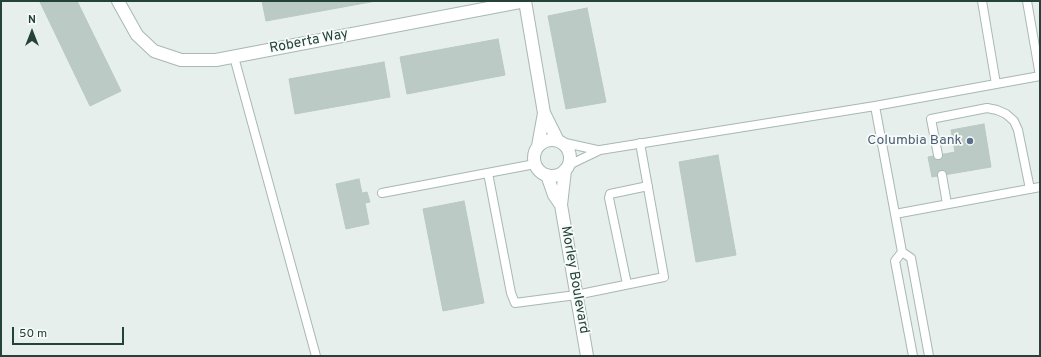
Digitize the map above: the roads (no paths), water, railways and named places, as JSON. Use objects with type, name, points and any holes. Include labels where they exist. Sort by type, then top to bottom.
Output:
[{"type":"street","name":"Roberta Way","points":[[118,1],[137,34],[154,52],[181,60],[216,60],[234,57],[525,1]]},
{"type":"street","points":[[525,1],[544,113],[559,142],[569,152],[570,160],[567,168],[561,174],[552,177],[537,169],[535,164],[535,152],[538,146],[544,113]]},
{"type":"street","points":[[538,146],[548,140],[559,142]]},
{"type":"street","name":"Morley Boulevard","points":[[567,168],[561,205],[587,356]]},
{"type":"street","name":"Morley Boulevard","points":[[547,175],[554,195],[561,205]]},
{"type":"lane","points":[[982,1],[996,84]]},
{"type":"lane","points":[[559,142],[600,150],[875,106],[1040,76],[1037,37],[1027,1]]},
{"type":"lane","points":[[234,57],[316,356]]},
{"type":"lane","points":[[875,106],[902,252],[911,258],[929,356]]},
{"type":"lane","points":[[938,155],[931,119],[987,108],[997,110],[1006,114],[1014,121],[1018,130],[1030,189]]},
{"type":"lane","points":[[488,173],[511,293],[515,303],[576,295],[664,277],[640,144]]},
{"type":"lane","points":[[567,168],[600,150]]},
{"type":"lane","points":[[382,193],[535,164]]},
{"type":"lane","points":[[942,175],[947,204]]},
{"type":"lane","points":[[627,284],[609,198],[610,194],[648,186]]},
{"type":"lane","points":[[895,214],[1040,187]]},
{"type":"lane","points":[[902,252],[895,261],[913,356]]},
{"type":"place","name":"Columbia Bank","points":[[970,141]]}]
